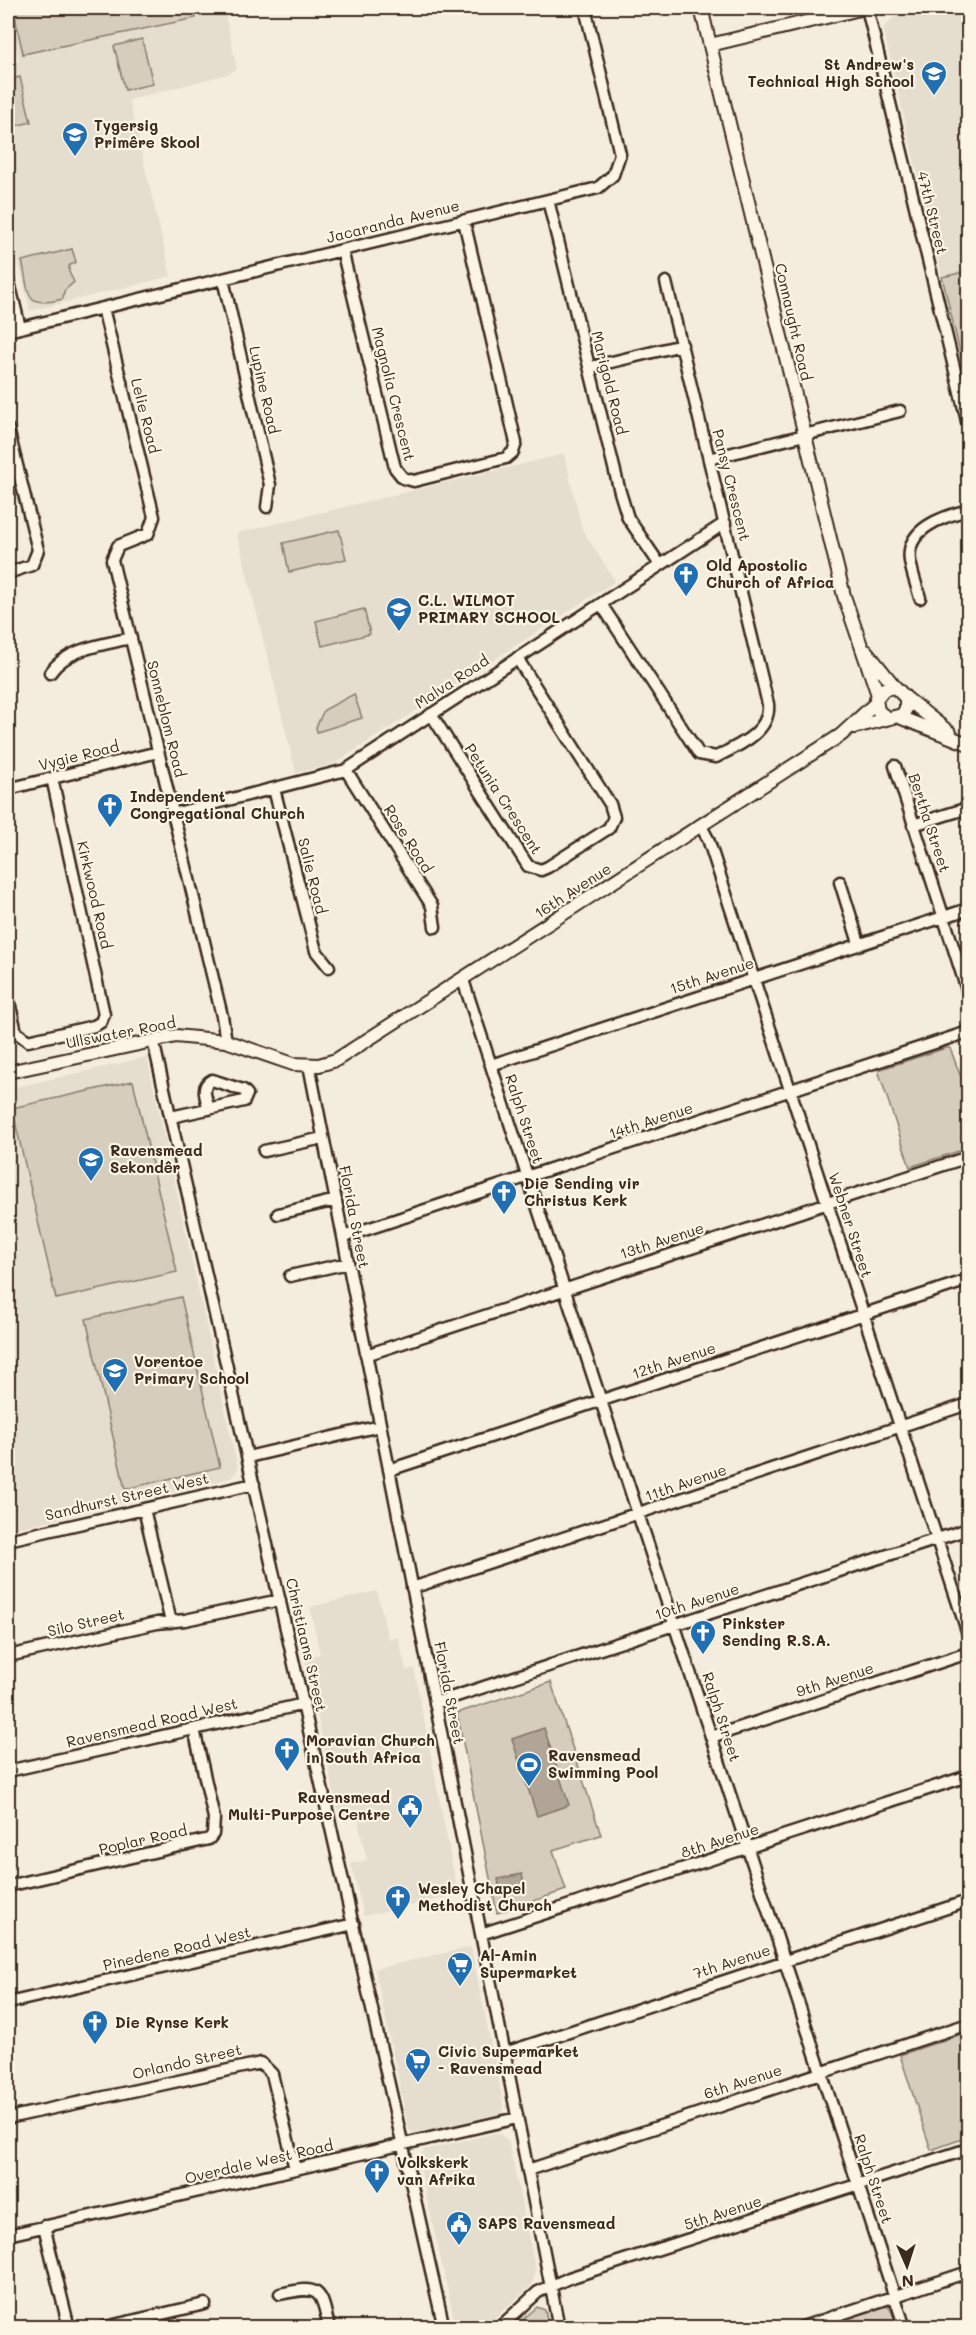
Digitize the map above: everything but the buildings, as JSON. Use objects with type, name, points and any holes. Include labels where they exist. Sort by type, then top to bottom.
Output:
[{"type":"street","name":"Jacaranda Avenue","points":[[8,331],[598,188],[613,175],[619,160],[619,149],[585,8]]},
{"type":"street","name":"Connaught Road","points":[[701,8],[844,596],[877,699]]},
{"type":"street","points":[[710,45],[866,8]]},
{"type":"street","name":"47th Street","points":[[866,8],[969,425]]},
{"type":"street","name":"Marigold Road","points":[[549,200],[628,518],[660,565]]},
{"type":"street","name":"Magnolia Crescent","points":[[342,250],[395,468],[402,478],[414,481],[506,458],[515,448],[515,438],[464,221]]},
{"type":"street","points":[[8,278],[20,328]]},
{"type":"street","name":"Lupine Road","points":[[223,279],[270,485],[267,507]]},
{"type":"street","name":"Pansy Crescent","points":[[601,604],[699,754],[716,757],[763,728],[768,720],[768,704],[666,282]]},
{"type":"street","name":"Lelie Road","points":[[103,308],[153,513],[150,531]]},
{"type":"street","points":[[591,367],[681,345]]},
{"type":"street","points":[[709,459],[900,411]]},
{"type":"street","points":[[8,429],[38,550],[32,565],[8,573]]},
{"type":"street","points":[[920,598],[910,561],[911,549],[916,539],[939,518],[969,510]]},
{"type":"street","name":"Malva Road","points":[[173,814],[346,770],[725,523]]},
{"type":"street","name":"Sonneblom Road","points":[[150,531],[140,539],[118,546],[112,556],[222,1016],[226,1041]]},
{"type":"street","points":[[50,673],[57,663],[69,655],[131,638]]},
{"type":"street","name":"Connaught Road","points":[[860,643],[894,687]]},
{"type":"street","name":"Petunia Crescent","points":[[431,714],[528,866],[541,870],[548,867],[609,828],[614,818],[610,804],[517,658]]},
{"type":"street","points":[[894,687],[964,742],[878,711],[877,699],[885,689],[894,687]]},
{"type":"street","points":[[893,717],[906,710],[906,698]]},
{"type":"street","name":"16th Avenue","points":[[309,1065],[327,1063],[344,1056],[463,980],[849,729],[877,699]]},
{"type":"street","name":"16th Avenue","points":[[849,729],[893,717]]},
{"type":"street","name":"Vygie Road","points":[[8,789],[158,752]]},
{"type":"street","name":"Bertha Street","points":[[895,766],[969,993]]},
{"type":"street","name":"Rose Road","points":[[346,770],[432,906],[435,927]]},
{"type":"street","name":"Kirkwood Road","points":[[8,997],[15,1028],[20,1037],[32,1041],[94,1026],[103,1019],[104,1009],[52,778]]},
{"type":"street","name":"Salie Road","points":[[274,789],[316,951],[329,967]]},
{"type":"street","points":[[913,825],[969,808]]},
{"type":"street","name":"Webner Street","points":[[701,826],[969,1634]]},
{"type":"street","points":[[840,882],[859,943]]},
{"type":"street","name":"15th Avenue","points":[[491,1065],[859,943],[969,909]]},
{"type":"street","name":"Ralph Street","points":[[463,980],[905,2328]]},
{"type":"street","name":"14th Avenue","points":[[343,1237],[969,1032]]},
{"type":"street","name":"Ullswater Road","points":[[8,1072],[153,1040],[190,1036],[226,1041],[284,1062],[309,1065]]},
{"type":"street","name":"Christiaans Street","points":[[153,1040],[444,2328]]},
{"type":"street","name":"Florida Street","points":[[309,1065],[559,2328]]},
{"type":"street","points":[[171,1118],[209,1109]]},
{"type":"street","points":[[264,1151],[323,1138]]},
{"type":"street","name":"13th Avenue","points":[[366,1355],[564,1288],[969,1157]]},
{"type":"street","points":[[278,1214],[336,1200]]},
{"type":"street","points":[[290,1276],[348,1263]]},
{"type":"street","name":"12th Avenue","points":[[389,1470],[969,1280]]},
{"type":"street","name":"11th Avenue","points":[[412,1588],[969,1404]]},
{"type":"street","points":[[248,1456],[380,1426]]},
{"type":"street","name":"Sandhurst Street West","points":[[8,1540],[254,1484]]},
{"type":"street","points":[[144,1509],[171,1622]]},
{"type":"street","name":"10th Avenue","points":[[435,1703],[969,1529]]},
{"type":"street","name":"Silo Street","points":[[8,1656],[280,1600]]},
{"type":"street","name":"9th Avenue","points":[[711,1737],[969,1653]]},
{"type":"street","name":"Ravensmead Road West","points":[[8,1771],[304,1704]]},
{"type":"street","name":"Poplar Road","points":[[8,1886],[209,1839],[213,1834],[214,1818],[194,1729]]},
{"type":"street","name":"8th Avenue","points":[[481,1934],[969,1776]]},
{"type":"street","name":"7th Avenue","points":[[505,2053],[969,1900]]},
{"type":"street","name":"Pinedene Road West","points":[[8,2003],[354,1924]]},
{"type":"street","name":"6th Avenue","points":[[528,2170],[969,2024]]},
{"type":"street","name":"Orlando Street","points":[[8,2118],[261,2062],[272,2074],[295,2169]]},
{"type":"street","name":"Overdale West Road","points":[[8,2235],[518,2118]]},
{"type":"street","name":"5th Avenue","points":[[499,2328],[538,2292],[551,2286],[969,2149]]},
{"type":"street","points":[[44,2226],[69,2328]]},
{"type":"street","points":[[799,2328],[969,2272]]},
{"type":"street","points":[[280,2294],[305,2288],[317,2292],[324,2302],[330,2328]]},
{"type":"street","points":[[101,2328],[204,2304]]},
{"type":"shaded area","name":"Tygersig Primêre Skool","points":[[8,8],[224,8],[237,69],[231,73],[129,100],[171,276],[30,311],[8,217],[8,64],[19,61]]},
{"type":"shaded area","points":[[13,8],[194,8],[196,18],[23,54]]},
{"type":"shaded area","name":"St Andrew's Technical High School","points":[[935,8],[968,8],[968,271],[942,277],[883,28],[893,18]]},
{"type":"shaded area","points":[[142,39],[153,84],[125,90],[114,46]]},
{"type":"shaded area","points":[[20,77],[31,122],[8,128],[8,80]]},
{"type":"shaded area","points":[[72,249],[76,262],[69,266],[69,272],[74,282],[64,291],[63,299],[41,302],[30,296],[22,261]]},
{"type":"shaded area","points":[[968,271],[968,386],[942,277]]},
{"type":"shaded area","name":"C.L. WILMOT PRIMARY SCHOOL","points":[[564,454],[582,529],[615,581],[334,764],[296,773],[237,533]]},
{"type":"shaded area","points":[[339,530],[346,559],[289,572],[283,543]]},
{"type":"shaded area","points":[[364,609],[370,634],[322,646],[316,621]]},
{"type":"shaded area","points":[[354,694],[362,718],[317,732],[316,727],[324,710]]},
{"type":"shaded area","points":[[950,1048],[968,1096],[968,1148],[910,1167],[878,1070]]},
{"type":"shaded area","points":[[147,1057],[238,1469],[231,1478],[8,1530],[8,1089]]},
{"type":"shaded area","name":"Ravensmead Sekondêr","points":[[133,1081],[177,1272],[56,1299],[12,1108]]},
{"type":"shaded area","points":[[181,1297],[220,1467],[125,1489],[86,1319]]},
{"type":"shaded area","points":[[377,1591],[388,1639],[398,1637],[406,1670],[414,1668],[458,1895],[364,1916],[351,1864],[367,1860],[357,1816],[340,1820],[305,1658],[320,1654],[310,1607]]},
{"type":"shaded area","name":"Ravensmead Swimming Pool","points":[[551,1682],[601,1835],[553,1850],[566,1890],[497,1913],[457,1713]]},
{"type":"shaded area","points":[[544,1728],[569,1805],[537,1816],[512,1739]]},
{"type":"shaded area","points":[[522,1874],[525,1890],[501,1895],[498,1879]]},
{"type":"shaded area","points":[[471,1947],[504,2108],[502,2113],[414,2133],[409,2130],[375,1969]]},
{"type":"shaded area","points":[[968,2032],[968,2137],[931,2150],[900,2055]]},
{"type":"shaded area","points":[[497,2133],[508,2140],[536,2272],[531,2286],[483,2327],[456,2327],[418,2159],[424,2150]]},
{"type":"shaded area","points":[[887,2306],[891,2310],[897,2327],[821,2327]]},
{"type":"shaded area","points":[[537,2307],[545,2310],[549,2327],[514,2327]]},
{"type":"place","name":"St Andrew's Technical High School","points":[[934,97]]},
{"type":"place","name":"Tygersig Primêre Skool","points":[[75,158]]},
{"type":"place","name":"Old Apostolic Church of Africa","points":[[686,598]]},
{"type":"place","name":"C.L. WILMOT PRIMARY SCHOOL","points":[[399,633]]},
{"type":"place","name":"Independent Congregational Church","points":[[110,829]]},
{"type":"place","name":"Ravensmead Sekondêr","points":[[91,1183]]},
{"type":"place","name":"Die Sending vir Christus Kerk","points":[[504,1216]]},
{"type":"place","name":"Vorentoe Primary School","points":[[115,1394]]},
{"type":"place","name":"Pinkster Sending R.S.A.","points":[[703,1656]]},
{"type":"place","name":"Moravian Church in South Africa","points":[[287,1773]]},
{"type":"place","name":"Ravensmead Swimming Pool","points":[[529,1788]]},
{"type":"place","name":"Ravensmead Multi-Purpose Centre","points":[[410,1830]]},
{"type":"place","name":"Wesley Chapel Methodist Church","points":[[398,1921]]},
{"type":"place","name":"Al-Amin Supermarket","points":[[460,1988]]},
{"type":"place","name":"Die Rynse Kerk","points":[[95,2046]]},
{"type":"place","name":"Civic Supermarket - Ravensmead","points":[[418,2084]]},
{"type":"place","name":"Volkskerk van Afrika","points":[[377,2195]]},
{"type":"place","name":"SAPS Ravensmead","points":[[459,2247]]}]
